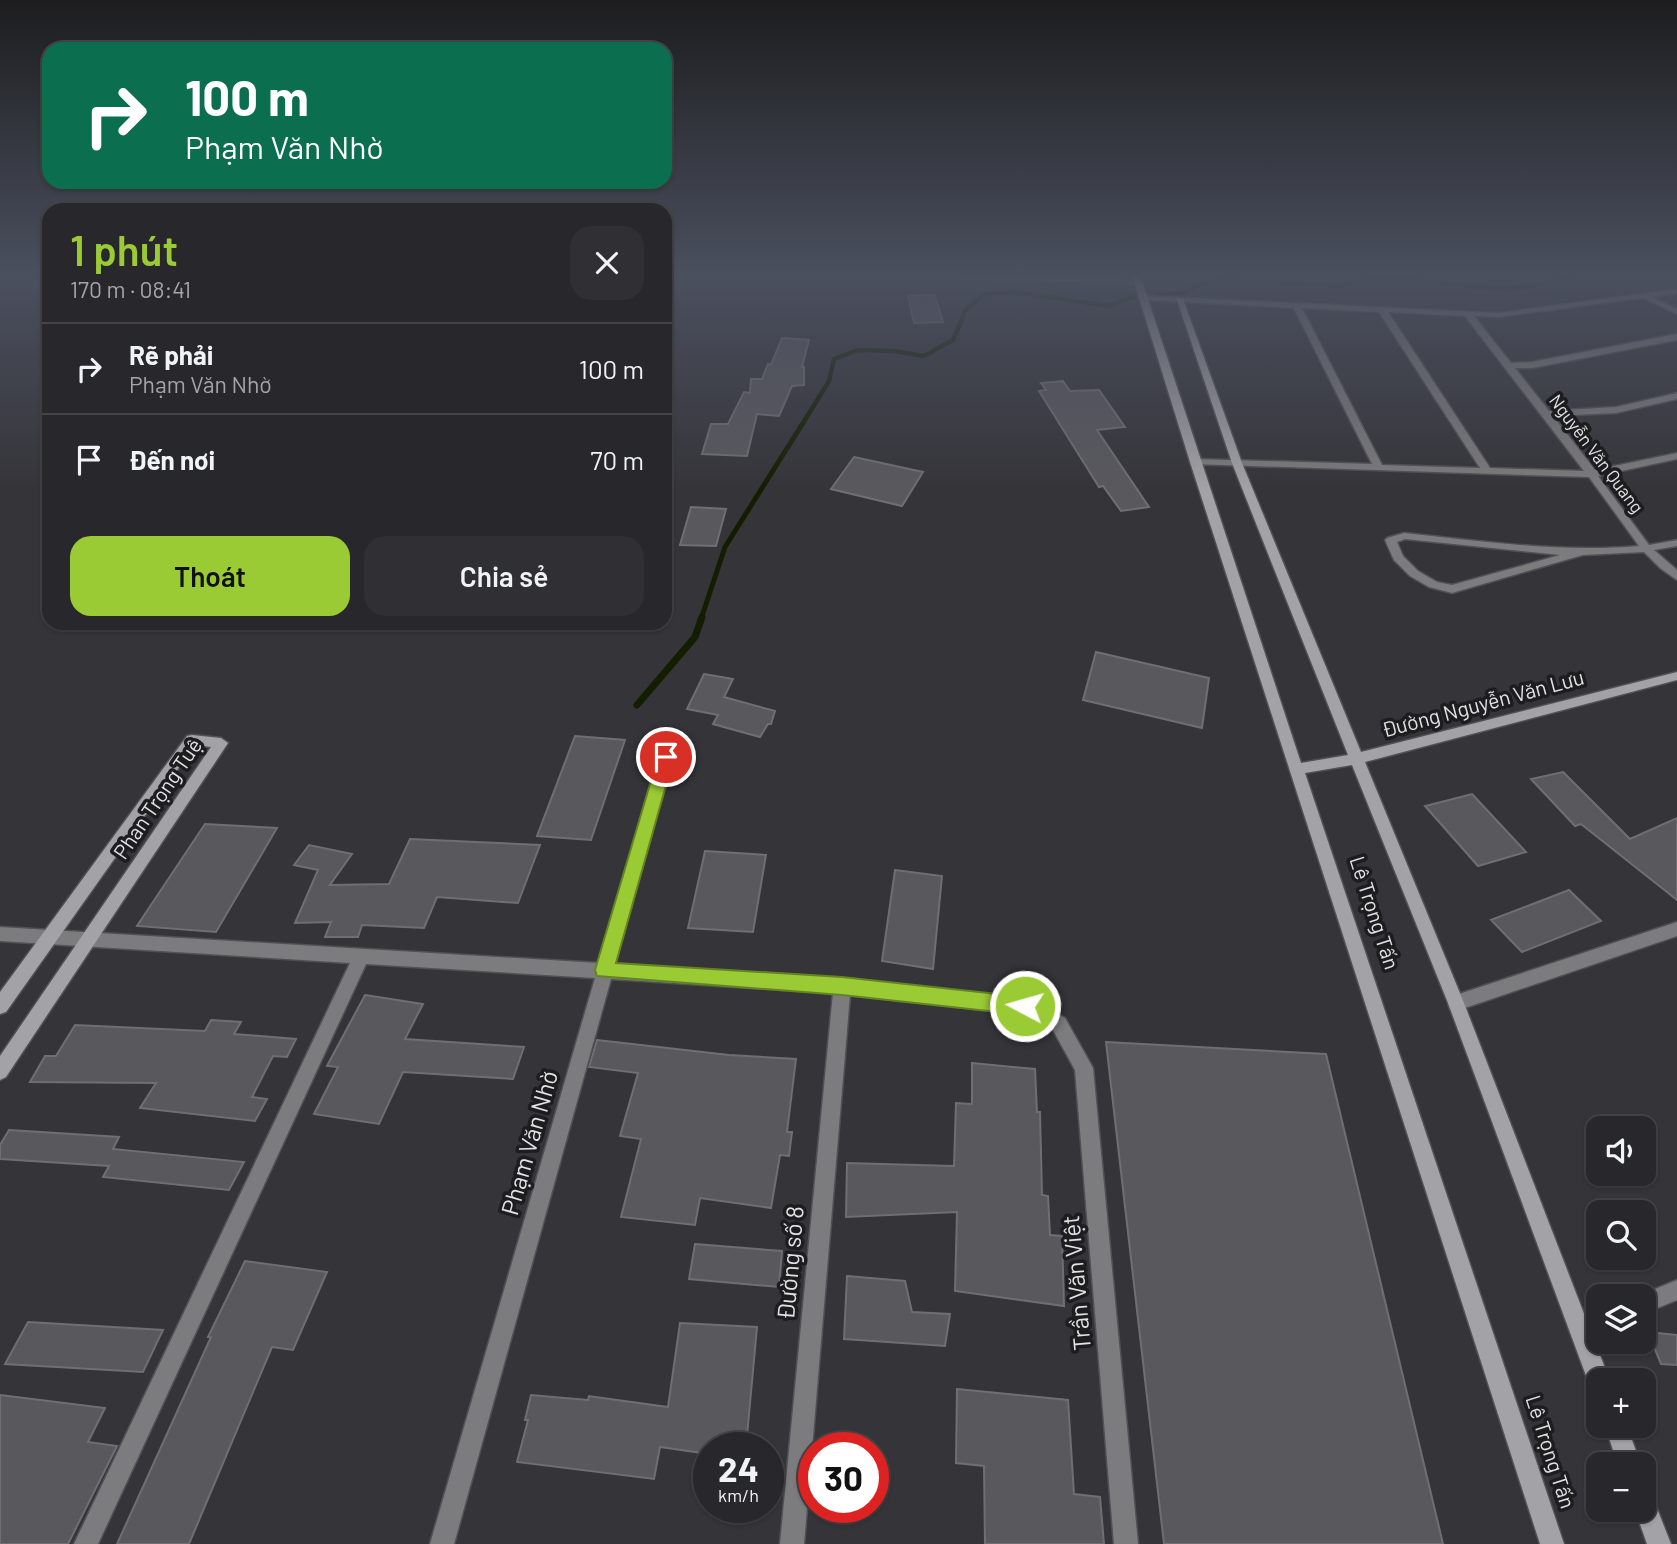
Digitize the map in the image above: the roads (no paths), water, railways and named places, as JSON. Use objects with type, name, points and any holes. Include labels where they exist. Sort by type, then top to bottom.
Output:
[{"type":"street","name":"Lê Trọng Tấn","points":[[1161,347],[1195,462],[1552,1544]]},
{"type":"street","name":"Lê Trọng Tấn","points":[[1196,347],[1237,463],[1586,1319]]},
{"type":"street","points":[[1318,347],[1379,468]]},
{"type":"street","points":[[1406,347],[1487,471]]},
{"type":"street","name":"Nguyễn Văn Quang","points":[[1494,347],[1647,550],[1660,565],[1677,576]]},
{"type":"street","points":[[1509,366],[1532,365],[1625,347]]},
{"type":"street","points":[[1546,415],[1616,410],[1677,396]]},
{"type":"street","points":[[1195,462],[1592,474],[1677,456]]},
{"type":"street","points":[[1579,553],[1452,589],[1443,589],[1428,583],[1401,561],[1393,551],[1391,540],[1404,536],[1579,553],[1647,550],[1677,542]]},
{"type":"street","name":"Đường Nguyễn Văn Lưu","points":[[1298,769],[1356,759],[1677,676]]},
{"type":"street","name":"Phan Trọng Tuệ","points":[[0,1006],[192,740],[221,743],[0,1071]]},
{"type":"street","name":"Phạm Văn Nhờ","points":[[442,1544],[666,757]]},
{"type":"street","points":[[1456,1003],[1677,929]]},
{"type":"street","points":[[0,934],[842,986]]},
{"type":"street","points":[[86,1544],[362,955]]},
{"type":"street","name":"Trần Văn Việt","points":[[842,986],[1025,1006],[1059,1024],[1084,1068],[1126,1544]]},
{"type":"street","name":"Đường số 8","points":[[792,1544],[842,986]]},
{"type":"street","points":[[1656,1299],[1677,1290]]},
{"type":"street","points":[[1651,1522],[1659,1544]]},
{"type":"waterway","points":[[800,428],[829,381],[834,359],[858,350],[894,351],[924,356],[940,347]]},
{"type":"waterway","points":[[701,619],[725,547],[801,426]]},
{"type":"waterway","points":[[637,705],[695,637],[702,617]]}]
